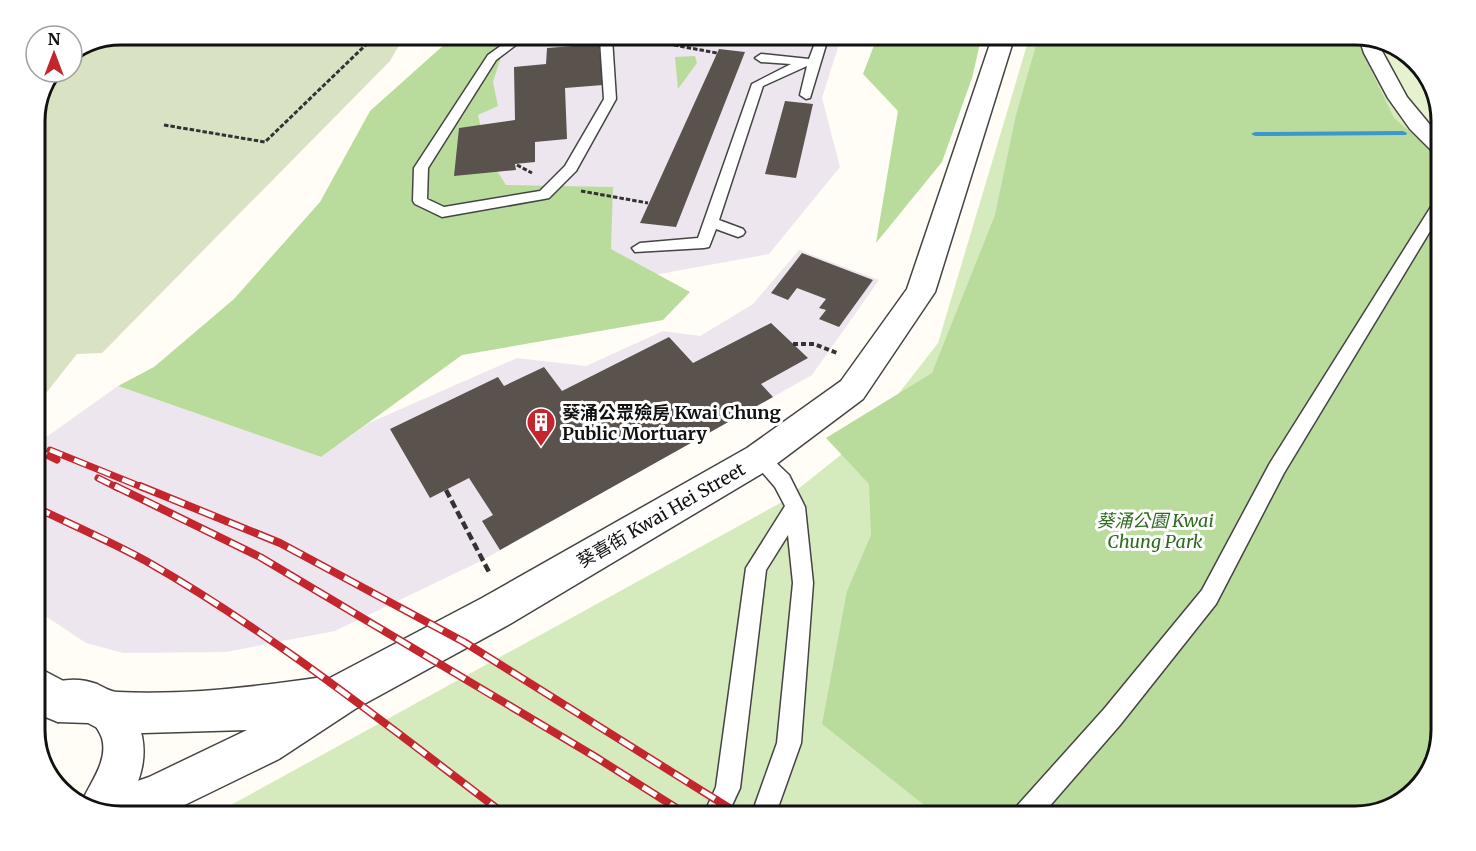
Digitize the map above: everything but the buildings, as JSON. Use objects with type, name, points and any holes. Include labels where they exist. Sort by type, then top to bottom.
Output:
[{"type":"street","name":"葵喜街 Kwai Hei Street","points":[[129,806],[156,797],[264,744],[340,694],[496,611],[759,458],[852,390],[921,292],[1000,45]]},
{"type":"street","points":[[1370,47],[1383,76],[1419,130],[1431,140]]},
{"type":"street","points":[[1419,130],[1431,130]]},
{"type":"street","name":"葵喜街 Kwai Hei Street","points":[[109,713],[234,711],[284,705],[340,694]]},
{"type":"street","points":[[45,698],[82,700],[102,707],[116,719],[123,738],[122,763],[113,790],[104,804]]},
{"type":"lane","points":[[509,45],[492,58],[421,168],[420,201],[442,212],[544,195],[572,168],[610,99],[606,45]]},
{"type":"lane","points":[[806,94],[810,63],[818,45]]},
{"type":"lane","points":[[761,58],[810,63]]},
{"type":"lane","points":[[640,248],[704,243],[758,84],[810,63]]},
{"type":"lane","points":[[1035,806],[1112,717],[1209,597],[1277,468],[1431,218]]},
{"type":"lane","points":[[711,222],[738,232]]},
{"type":"lane","points":[[759,458],[782,481],[795,507],[803,583],[789,743],[767,806]]},
{"type":"lane","points":[[720,806],[728,788],[756,568],[795,507]]},
{"type":"path","points":[[164,125],[265,142],[365,45]]},
{"type":"path","points":[[674,45],[717,53]]},
{"type":"path","points":[[572,190],[648,203]]},
{"type":"path","points":[[793,344],[814,344],[837,353]]},
{"type":"path","points":[[446,490],[489,572]]},
{"type":"shaded area","points":[[475,45],[839,45],[822,98],[840,167],[769,254],[599,285],[434,268]]},
{"type":"shaded area","name":"葵涌公眾殮房 Kwai Chung Public Mortuary","points":[[799,250],[879,280],[812,375],[483,560],[335,631],[226,652],[123,653],[86,643],[45,616],[45,438],[118,386],[321,457],[369,423],[517,358],[586,366],[663,331],[700,336],[753,304]]},
{"type":"green space","points":[[399,45],[390,61],[102,353],[77,354],[45,394],[45,116],[55,84],[84,84],[84,55],[106,46]]},
{"type":"green space","points":[[444,45],[505,45],[493,82],[498,106],[478,115],[487,155],[506,185],[613,187],[611,249],[690,292],[663,320],[462,355],[321,457],[118,386],[154,367],[234,299],[320,202],[370,111]]},
{"type":"green space","points":[[874,45],[980,45],[972,78],[942,162],[876,243],[898,111],[863,74]]},
{"type":"green space","name":"葵涌公園 Kwai Chung Park","points":[[1027,45],[1355,45],[1384,51],[1409,67],[1423,87],[1431,116],[1431,730],[1425,759],[1409,784],[1384,800],[1355,806],[229,806],[782,502],[868,433],[938,343]]},
{"type":"green space","name":"葵涌公園 Kwai Chung Park","points":[[1036,45],[1355,45],[1359,45],[1394,118],[1431,150],[1431,730],[1428,750],[1421,768],[1409,784],[1393,796],[1375,803],[1355,806],[925,806],[822,724],[847,591],[871,535],[869,484],[826,438],[932,373],[995,215],[1016,115]]},
{"type":"green space","points":[[1380,50],[1393,55],[1409,67],[1418,79],[1430,106],[1431,130],[1403,93]]},
{"type":"green space","points":[[695,56],[697,63],[678,89],[675,57]]},
{"type":"waterway","points":[[1255,134],[1403,133]]},
{"type":"railway","points":[[50,450],[144,488]]},
{"type":"railway","points":[[45,454],[57,460]]},
{"type":"railway","points":[[98,478],[118,488]]},
{"type":"railway","points":[[115,486],[260,557],[594,756],[673,806]]},
{"type":"railway","points":[[140,486],[280,543],[464,642],[726,806]]},
{"type":"railway","points":[[45,512],[146,561],[240,619],[331,683],[494,806]]},
{"type":"place","name":"葵涌公眾殮房 Kwai Chung Public Mortuary","points":[[541,448]]}]
